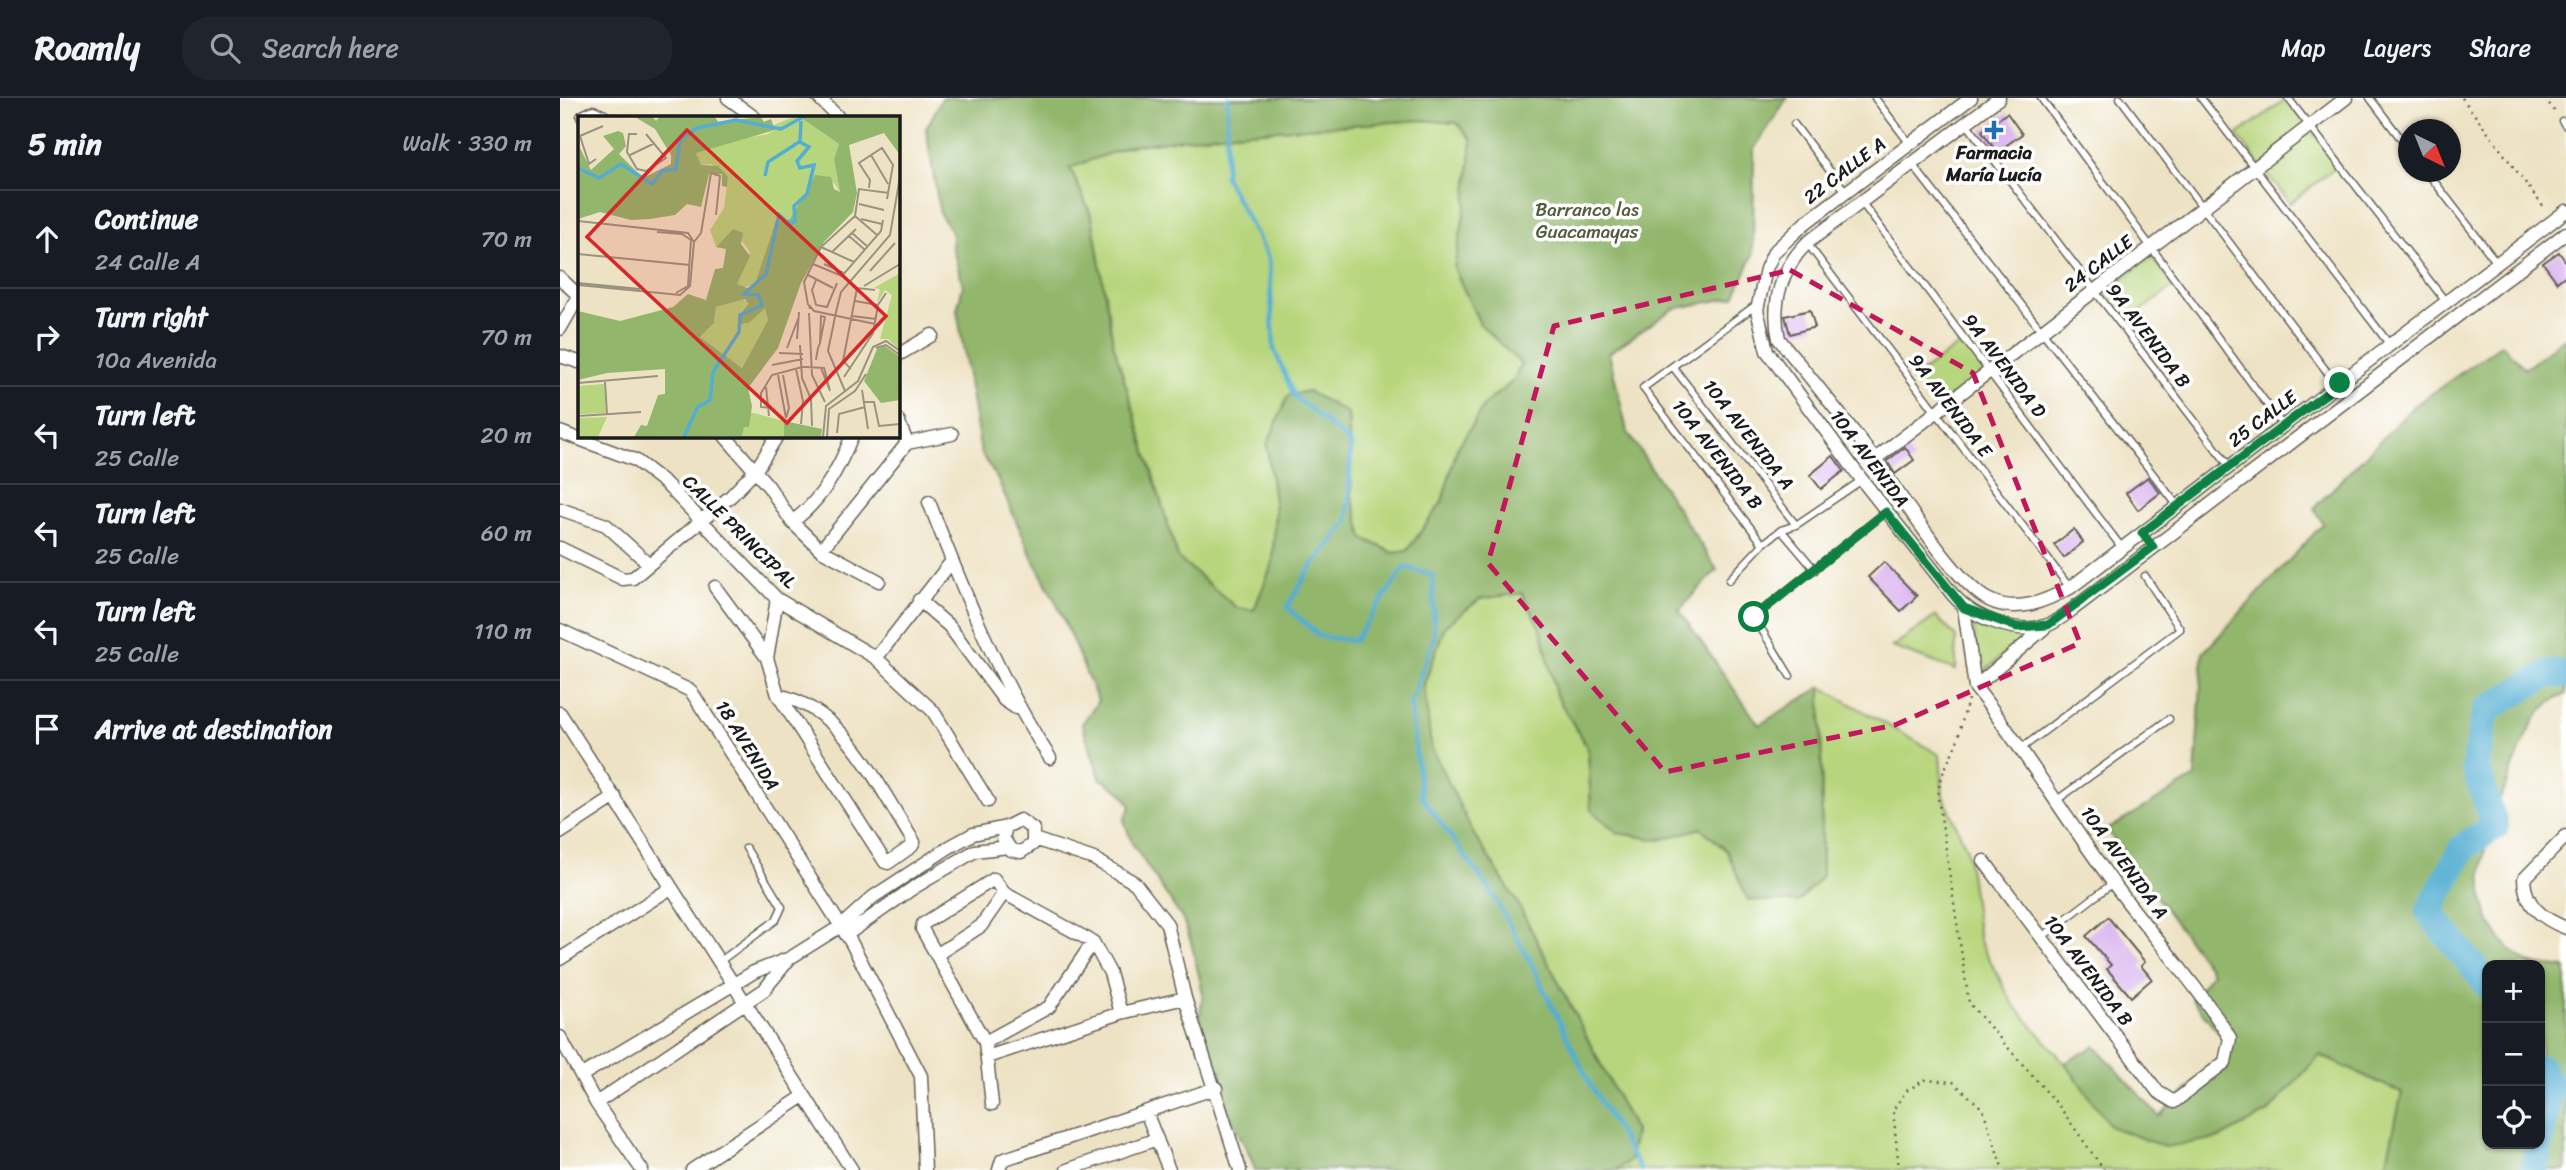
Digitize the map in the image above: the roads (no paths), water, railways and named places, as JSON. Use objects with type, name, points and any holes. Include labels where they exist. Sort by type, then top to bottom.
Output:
[{"type":"street","points":[[728,98],[753,116]]},
{"type":"street","points":[[819,98],[837,116]]},
{"type":"street","name":"22 CALLE A","points":[[1782,280],[1792,258],[1807,243],[1999,98]]},
{"type":"street","name":"24 CALLE","points":[[1875,459],[2346,98]]},
{"type":"street","name":"22 CALLE A","points":[[1774,251],[1965,100]]},
{"type":"street","points":[[585,116],[593,112],[602,116]]},
{"type":"street","name":"25 CALLE","points":[[2005,604],[2020,606],[2046,601],[2070,588],[2566,211]]},
{"type":"street","name":"25 CALLE","points":[[1975,687],[2048,625],[2566,233]]},
{"type":"street","points":[[1774,251],[1792,258]]},
{"type":"street","name":"10A AVENIDA","points":[[1774,251],[1758,303],[1762,337],[1767,351],[1886,512],[1964,608],[2017,627],[2048,625]]},
{"type":"street","points":[[560,278],[578,295]]},
{"type":"street","name":"10A AVENIDA","points":[[1782,280],[1776,304],[1779,339],[1875,459],[1965,583],[1990,600],[2005,604]]},
{"type":"street","points":[[560,328],[578,298]]},
{"type":"street","points":[[900,354],[932,335]]},
{"type":"street","points":[[560,356],[578,362]]},
{"type":"street","points":[[900,425],[907,443]]},
{"type":"street","name":"CALLE PRINCIPAL","points":[[560,432],[635,460],[665,483],[777,598],[876,658],[933,712],[988,801]]},
{"type":"street","points":[[821,550],[907,443],[951,434]]},
{"type":"street","points":[[727,438],[756,470],[792,522],[821,550],[879,581]]},
{"type":"street","points":[[560,548],[623,579],[638,576],[731,496],[756,470],[776,438]]},
{"type":"street","points":[[792,522],[808,510],[828,487],[851,438]]},
{"type":"street","points":[[929,502],[952,561],[1019,710],[1050,758]]},
{"type":"street","points":[[560,509],[606,525],[649,564]]},
{"type":"street","points":[[2142,533],[2153,547]]},
{"type":"street","points":[[876,658],[952,561]]},
{"type":"street","points":[[715,587],[767,658],[778,695],[886,863],[914,844],[838,726],[807,704],[778,695]]},
{"type":"street","points":[[767,658],[777,598]]},
{"type":"street","points":[[919,600],[948,626],[1004,700],[1019,710]]},
{"type":"street","points":[[1964,608],[1975,687]]},
{"type":"street","name":"18 AVENIDA","points":[[560,630],[691,691],[846,934],[921,1076],[925,1170]]},
{"type":"street","name":"10A AVENIDA A","points":[[1975,687],[2022,747],[2112,883],[2225,1030],[2231,1045],[2225,1062],[2180,1099],[2174,1102],[2166,1098]]},
{"type":"street","points":[[561,714],[743,1004],[852,1170]]},
{"type":"street","points":[[560,833],[615,797]]},
{"type":"street","points":[[582,1075],[732,985],[846,934],[975,851],[1008,847],[1021,852],[1030,848],[1034,839],[1033,829],[1025,821],[1014,821],[1006,827],[973,834],[951,846],[873,897],[846,934]]},
{"type":"street","points":[[1006,827],[1003,838],[1008,847]]},
{"type":"street","points":[[2566,836],[2524,879],[2528,899],[2541,915],[2566,928]]},
{"type":"street","points":[[1034,839],[1094,859],[1135,883],[1167,924],[1185,998],[1216,1088],[1240,1170]]},
{"type":"street","name":"10A AVENIDA B","points":[[1984,861],[2040,939],[2166,1098]]},
{"type":"street","points":[[992,1104],[985,1042],[936,955],[923,924],[994,879],[1004,893],[1093,942],[1110,973],[1121,1013]]},
{"type":"street","points":[[560,960],[671,888]]},
{"type":"street","points":[[936,955],[981,926],[1004,893]]},
{"type":"street","points":[[985,1042],[1051,1005],[1093,942]]},
{"type":"street","points":[[596,1103],[764,990],[790,958]]},
{"type":"street","points":[[987,1057],[1121,1013],[1185,998]]},
{"type":"street","points":[[560,1037],[596,1103],[642,1170]]},
{"type":"street","points":[[999,1170],[1002,1160],[1216,1088]]},
{"type":"street","points":[[692,1170],[804,1096]]},
{"type":"street","points":[[1146,1112],[1169,1170]]},
{"type":"street","points":[[1067,1170],[1157,1139]]},
{"type":"lane","points":[[1875,98],[1910,144]]},
{"type":"lane","points":[[2041,98],[2283,426]]},
{"type":"lane","points":[[2120,98],[2337,385]]},
{"type":"lane","points":[[2201,98],[2390,345]]},
{"type":"lane","points":[[2288,98],[2446,302]]},
{"type":"lane","points":[[2370,98],[2398,134]]},
{"type":"lane","name":"9A AVENIDA B","points":[[1966,123],[2230,467]]},
{"type":"lane","points":[[1794,124],[1847,192]]},
{"type":"lane","points":[[1912,163],[2177,505]]},
{"type":"lane","points":[[2435,182],[2497,263]]},
{"type":"lane","name":"9A AVENIDA D","points":[[1861,202],[2122,548]]},
{"type":"lane","name":"9A AVENIDA E","points":[[1807,243],[2070,588]]},
{"type":"lane","points":[[1673,367],[1758,303]]},
{"type":"lane","name":"10A AVENIDA B","points":[[1673,367],[1643,388],[1763,544]]},
{"type":"lane","name":"10A AVENIDA A","points":[[1673,367],[1796,525]]},
{"type":"lane","points":[[1729,580],[1763,544],[1781,530],[1796,525],[1862,480]]},
{"type":"lane","points":[[1790,676],[1754,618],[1886,512]]},
{"type":"lane","points":[[1781,530],[1815,570]]},
{"type":"lane","points":[[2022,747],[2180,627],[2145,576]]},
{"type":"lane","points":[[2057,800],[2169,719]]},
{"type":"lane","points":[[718,963],[776,920],[782,907],[746,848]]},
{"type":"lane","points":[[2040,939],[2112,883]]},
{"type":"waterway","points":[[1228,98],[1225,177],[1269,259],[1274,349],[1294,396],[1351,443],[1348,522],[1310,569],[1287,607],[1319,636],[1354,641],[1405,567],[1433,575],[1434,638],[1410,704],[1421,796],[1490,890],[1529,959],[1590,1084],[1641,1170]]},
{"type":"waterway","points":[[2482,978],[2429,912],[2463,847],[2495,826],[2475,767],[2486,710],[2548,674],[2566,674]]},
{"type":"waterway","points":[[2545,1077],[2550,1086],[2545,1113]]},
{"type":"waterway","points":[[2534,1170],[2538,1149]]},
{"type":"place","name":"Farmacia María Lucía","points":[[1994,130]]},
{"type":"park label","name":"Barranco las Guacamayas","points":[[1587,220]]}]
